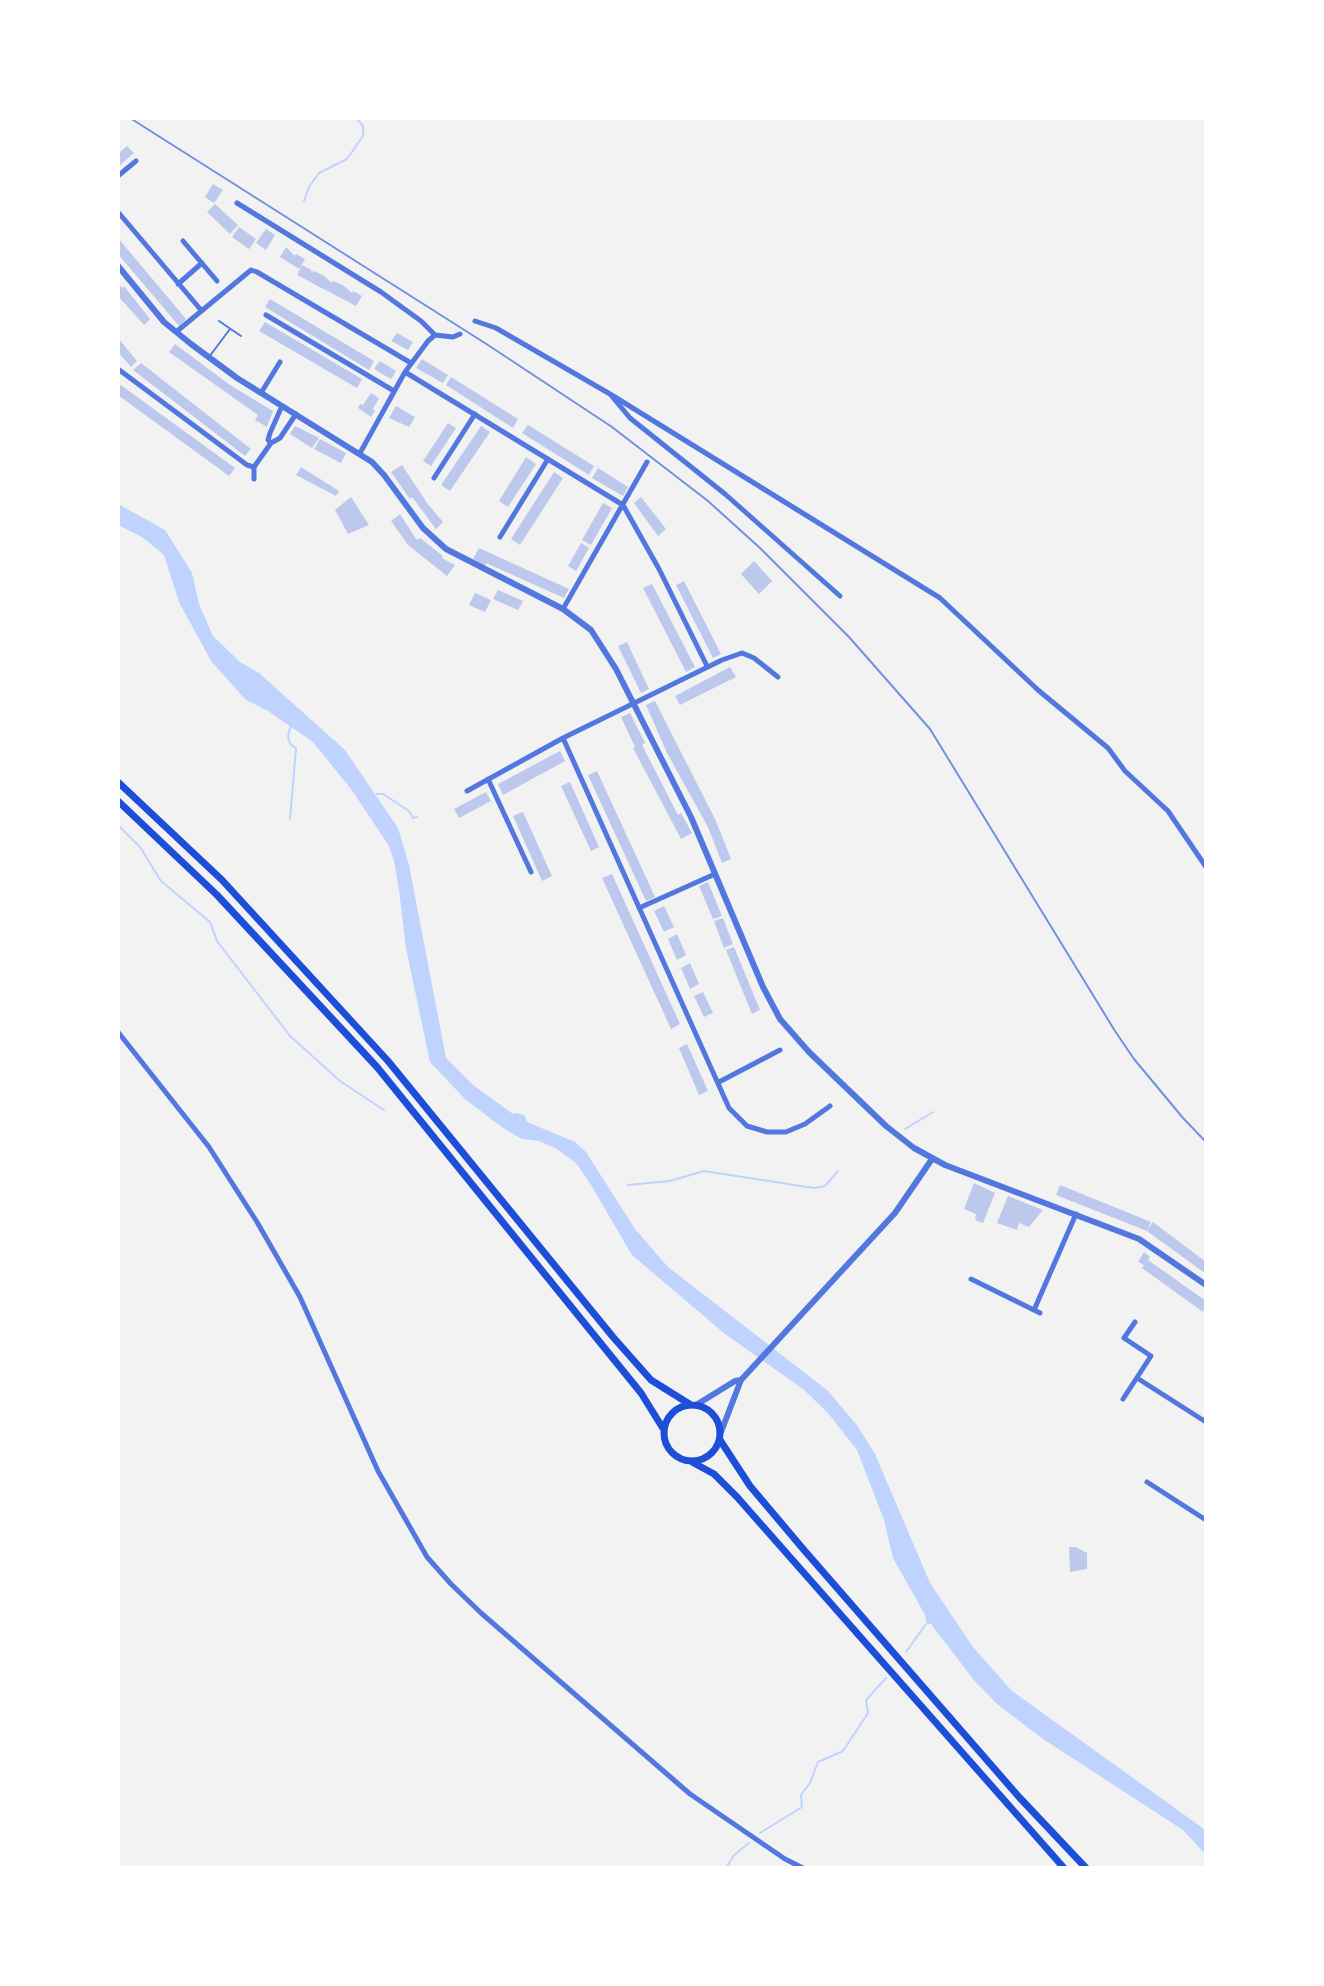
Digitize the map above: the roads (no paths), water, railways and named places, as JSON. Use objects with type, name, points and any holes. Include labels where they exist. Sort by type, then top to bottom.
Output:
[{"type":"main road","points":[[118,782],[222,880],[388,1061],[651,1380],[714,1415],[720,1436],[750,1486],[1019,1797],[1086,1868]]},
{"type":"main road","points":[[118,801],[217,895],[377,1067],[641,1393],[664,1430],[668,1448],[683,1460],[714,1474],[737,1497],[1064,1868]]},
{"type":"main road","points":[[664,1430],[670,1415],[683,1406],[694,1405]]},
{"type":"main road","points":[[692,1462],[710,1456],[720,1436]]},
{"type":"street","points":[[118,176],[136,161]]},
{"type":"street","points":[[237,203],[381,292],[435,335],[453,337],[460,334]]},
{"type":"street","points":[[118,212],[201,310]]},
{"type":"street","points":[[183,241],[217,281]]},
{"type":"street","points":[[178,284],[202,263]]},
{"type":"street","points":[[118,266],[164,322],[208,357],[360,453],[384,475],[423,528],[446,549],[563,609],[582,622],[598,640],[616,669],[691,817],[763,987],[780,1019],[809,1052],[886,1126],[932,1159],[1139,1239],[1206,1285]]},
{"type":"street","points":[[176,332],[251,270],[411,363]]},
{"type":"street","points":[[266,315],[394,391]]},
{"type":"street","points":[[475,321],[496,328],[610,394],[940,598],[1038,690],[1108,748],[1125,771],[1168,811],[1206,867]]},
{"type":"street","points":[[360,453],[405,372],[435,335]]},
{"type":"street","points":[[261,393],[280,362]]},
{"type":"street","points":[[118,369],[242,463],[254,467]]},
{"type":"street","points":[[405,372],[623,505],[707,666]]},
{"type":"street","points":[[610,394],[630,418],[725,494],[840,596]]},
{"type":"street","points":[[271,443],[268,440],[270,433],[282,406]]},
{"type":"street","points":[[254,479],[254,467],[296,414]]},
{"type":"street","points":[[434,478],[475,414]]},
{"type":"street","points":[[500,537],[548,459]]},
{"type":"street","points":[[563,609],[647,462]]},
{"type":"street","points":[[467,791],[632,703],[707,666],[742,653],[754,658],[778,677]]},
{"type":"street","points":[[563,738],[729,1108],[747,1126],[767,1132],[786,1132],[805,1124],[830,1106]]},
{"type":"street","points":[[488,779],[531,872]]},
{"type":"street","points":[[639,908],[714,871]]},
{"type":"street","points":[[118,1032],[209,1147],[257,1222],[300,1297],[378,1471],[427,1557],[481,1613],[690,1794],[803,1868]]},
{"type":"street","points":[[719,1082],[780,1050]]},
{"type":"street","points":[[720,1436],[741,1380],[895,1213],[932,1159]]},
{"type":"street","points":[[971,1279],[1037,1312],[1077,1213]]},
{"type":"street","points":[[1123,1399],[1151,1356],[1124,1338],[1135,1322]]},
{"type":"street","points":[[1137,1378],[1206,1422]]},
{"type":"street","points":[[694,1405],[741,1380]]},
{"type":"street","points":[[1147,1482],[1206,1520]]},
{"type":"lane","points":[[219,321],[241,336]]},
{"type":"lane","points":[[208,357],[230,329]]},
{"type":"water","points":[[118,504],[165,530],[192,573],[199,604],[213,636],[345,750],[398,828],[409,865],[446,1058],[473,1085],[513,1114],[525,1116],[527,1122],[575,1142],[586,1152],[635,1229],[668,1267],[827,1390],[857,1425],[875,1454],[930,1583],[973,1647],[1012,1691],[1204,1829],[1206,1855],[1183,1830],[1043,1739],[997,1704],[973,1679],[931,1624],[927,1624],[893,1558],[884,1520],[857,1450],[828,1413],[803,1389],[725,1334],[632,1255],[576,1163],[557,1149],[539,1141],[522,1139],[503,1128],[465,1099],[430,1062],[389,846],[351,789],[313,742],[246,700],[211,661],[179,602],[164,555],[142,537],[118,525]]},
{"type":"waterway","points":[[304,201],[319,173],[347,159],[363,136],[363,126],[356,118]]},
{"type":"waterway","points":[[290,819],[296,748],[290,744],[288,736],[291,725]]},
{"type":"waterway","points":[[377,794],[383,794],[409,811],[413,818],[417,817]]},
{"type":"waterway","points":[[118,825],[140,847],[161,881],[210,922],[217,941],[290,1036],[340,1081],[384,1110]]},
{"type":"waterway","points":[[905,1129],[933,1112]]},
{"type":"waterway","points":[[628,1185],[670,1181],[704,1171],[814,1188],[825,1186],[838,1171]]},
{"type":"waterway","points":[[906,1652],[926,1624]]},
{"type":"waterway","points":[[760,1833],[802,1807],[801,1795],[810,1783],[818,1762],[843,1751],[868,1713],[866,1700],[886,1678]]},
{"type":"waterway","points":[[726,1868],[734,1855],[749,1843]]},
{"type":"railway","points":[[130,118],[612,427],[708,501],[760,548],[849,637],[930,729],[1115,1031],[1134,1059],[1206,1142]]}]
